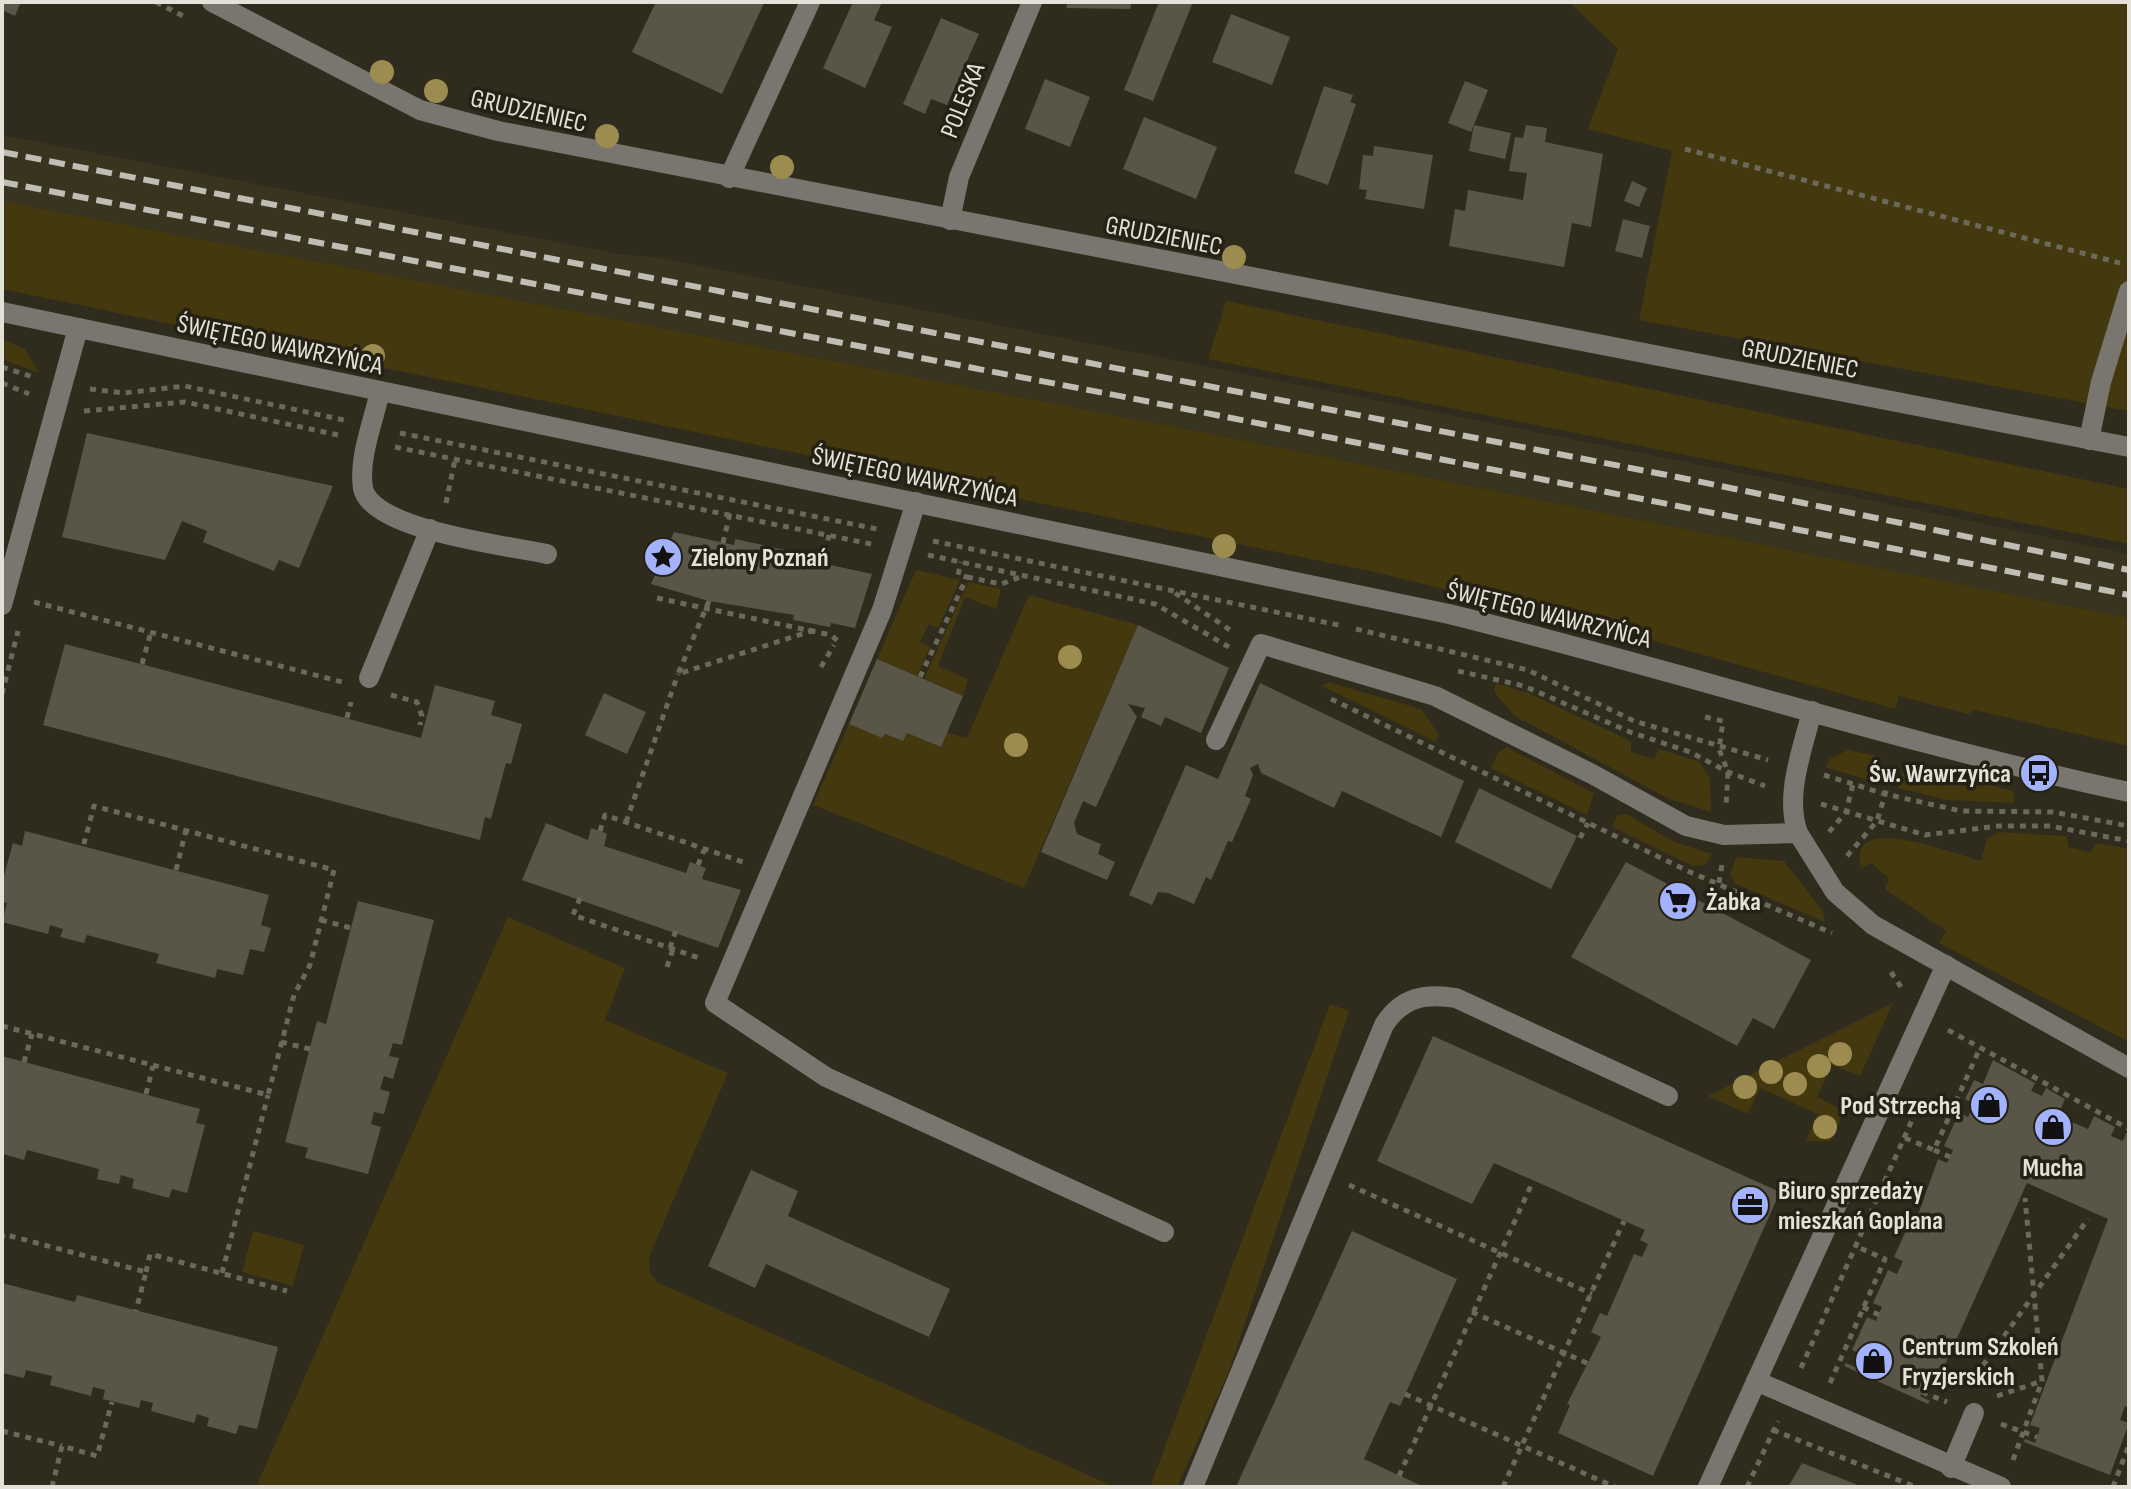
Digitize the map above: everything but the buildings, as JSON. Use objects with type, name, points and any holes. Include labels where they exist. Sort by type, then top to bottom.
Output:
[{"type":"street","points":[[729,178],[810,2]]},
{"type":"street","name":"POLESKA","points":[[950,220],[959,177],[1032,2]]},
{"type":"street","name":"GRUDZIENIEC","points":[[217,3],[420,110],[498,131],[2129,447]]},
{"type":"street","points":[[2089,440],[2101,382],[2129,291]]},
{"type":"street","name":"ŚWIĘTEGO WAWRZYŃCA","points":[[2,312],[1449,614],[1924,743],[2129,792]]},
{"type":"street","points":[[2,605],[78,328]]},
{"type":"street","points":[[380,391],[362,471],[363,491],[375,507],[400,522],[547,554]]},
{"type":"street","points":[[916,502],[871,636],[715,1003],[826,1077],[1164,1232]]},
{"type":"street","points":[[362,682],[430,529]]},
{"type":"street","points":[[1216,740],[1258,652],[1435,696],[1579,767],[1676,821],[1724,835],[1798,833]]},
{"type":"street","points":[[1812,711],[1793,796],[1793,819],[1798,833],[1828,882],[1856,912],[2129,1068]]},
{"type":"street","points":[[1708,1487],[1946,965]]},
{"type":"street","points":[[1193,1487],[1384,1025],[1399,1007],[1426,996],[1456,998],[1668,1096]]},
{"type":"street","points":[[1756,1381],[1951,1468],[2004,1480]]},
{"type":"street","points":[[1951,1468],[1981,1406]]},
{"type":"path","points":[[1685,149],[2129,265]]},
{"type":"path","points":[[2,367],[63,384],[124,393],[185,386],[630,497],[730,513],[829,535],[904,543],[961,562],[1155,604],[1227,646],[1258,652]]},
{"type":"path","points":[[2,383],[81,411],[185,402],[370,434],[904,543],[1171,591],[1528,670],[1634,721],[1719,749],[1799,767],[1961,811],[2053,812],[2129,826]]},
{"type":"path","points":[[723,543],[730,513]]},
{"type":"path","points":[[823,564],[829,535]]},
{"type":"path","points":[[961,562],[958,575],[1001,584],[1023,576]]},
{"type":"path","points":[[920,677],[967,577]]},
{"type":"path","points":[[1171,591],[1235,633]]},
{"type":"path","points":[[657,598],[831,635],[839,642]]},
{"type":"path","points":[[26,600],[362,682]]},
{"type":"path","points":[[626,822],[678,674],[709,601]]},
{"type":"path","points":[[811,631],[813,623]]},
{"type":"path","points":[[1227,646],[1242,623]]},
{"type":"path","points":[[678,674],[811,631]]},
{"type":"path","points":[[817,677],[829,648],[859,631],[871,636]]},
{"type":"path","points":[[142,664],[151,632]]},
{"type":"path","points":[[1453,670],[1524,686],[1630,732],[1690,752],[1728,772],[1793,796],[1925,835],[1998,826],[2050,826],[2129,841]]},
{"type":"path","points":[[1317,692],[1588,823],[1841,939]]},
{"type":"path","points":[[387,694],[417,702],[422,716],[420,725]]},
{"type":"path","points":[[1705,717],[1723,721],[1719,749],[1728,772],[1719,883]]},
{"type":"path","points":[[1798,833],[1828,833],[1846,812],[1853,784]]},
{"type":"path","points":[[83,847],[94,806],[334,870],[310,965],[294,995],[222,1273]]},
{"type":"path","points":[[600,831],[605,815],[742,863]]},
{"type":"path","points":[[1580,838],[1588,823]]},
{"type":"path","points":[[176,870],[186,830]]},
{"type":"path","points":[[698,865],[704,850]]},
{"type":"path","points":[[745,877],[742,863],[747,850]]},
{"type":"path","points":[[580,898],[573,915],[714,964]]},
{"type":"path","points":[[321,920],[351,928]]},
{"type":"path","points":[[667,967],[676,930]]},
{"type":"path","points":[[1885,967],[1902,986],[1900,1002]]},
{"type":"path","points":[[2,1026],[268,1095]]},
{"type":"path","points":[[1940,1026],[2129,1129]]},
{"type":"path","points":[[24,1062],[32,1034]]},
{"type":"path","points":[[281,1042],[310,1049]]},
{"type":"path","points":[[1934,1150],[1980,1048]]},
{"type":"path","points":[[146,1094],[153,1066]]},
{"type":"path","points":[[1747,1487],[1926,1090]]},
{"type":"path","points":[[1905,1138],[1950,1157]]},
{"type":"path","points":[[1399,1476],[1533,1181]]},
{"type":"path","points":[[1360,1190],[1592,1294]]},
{"type":"path","points":[[2004,1480],[2042,1381],[2025,1198]]},
{"type":"path","points":[[1963,1393],[2088,1219]]},
{"type":"path","points":[[1503,1487],[1624,1221]]},
{"type":"path","points":[[2,1239],[3,1234],[146,1272]]},
{"type":"path","points":[[1829,1385],[1885,1259],[1855,1246]]},
{"type":"path","points":[[136,1311],[150,1254],[287,1291]]},
{"type":"path","points":[[1863,1307],[1879,1315]]},
{"type":"path","points":[[1472,1312],[1589,1364]]},
{"type":"path","points":[[1981,1406],[2042,1381]]},
{"type":"path","points":[[1405,1394],[1615,1487]]},
{"type":"path","points":[[2,1431],[97,1456],[112,1402]]},
{"type":"path","points":[[1773,1430],[1916,1487]]},
{"type":"path","points":[[2113,1487],[2129,1445]]},
{"type":"path","points":[[52,1487],[62,1446]]},
{"type":"shaded area","points":[[1569,2],[2129,2],[2129,411],[1639,320],[1672,151],[1588,129],[1618,49]]},
{"type":"shaded area","points":[[2,135],[619,254],[656,257],[1711,467],[2129,554],[2129,618],[1201,432],[2,201]]},
{"type":"shaded area","points":[[2,201],[1201,432],[2129,618],[2129,746],[1975,710],[1968,714],[1899,696],[1895,709],[1633,635],[1374,572],[2,289]]},
{"type":"shaded area","points":[[1226,301],[2129,489],[2129,544],[1208,359]]},
{"type":"shaded area","points":[[2,339],[25,349],[39,373],[2,359]]},
{"type":"shaded area","points":[[916,570],[960,580],[938,628],[929,624],[920,642],[930,647],[917,676],[877,659]]},
{"type":"shaded area","points":[[968,582],[1001,589],[996,609],[965,597],[938,666],[968,679],[963,696],[924,679]]},
{"type":"shaded area","points":[[1029,595],[1138,625],[1024,888],[813,805],[849,724],[882,738],[885,734],[903,741],[907,733],[941,747],[947,733],[967,738]]},
{"type":"shaded area","points":[[1328,682],[1421,709],[1439,735],[1436,742],[1322,686]]},
{"type":"shaded area","points":[[1496,683],[1528,693],[1631,741],[1631,752],[1654,759],[1659,749],[1700,762],[1710,779],[1711,812],[1667,798],[1515,716],[1494,692]]},
{"type":"shaded area","points":[[1506,747],[1594,793],[1587,815],[1491,768],[1498,753]]},
{"type":"shaded area","points":[[1848,750],[1882,757],[1875,782],[1825,767],[1830,759]]},
{"type":"shaded area","points":[[1905,764],[2013,791],[2014,803],[1947,800],[1898,788]]},
{"type":"shaded area","points":[[1627,814],[1672,841],[1712,854],[1705,865],[1693,866],[1612,827],[1617,816]]},
{"type":"shaded area","points":[[1998,832],[2067,836],[2068,847],[2090,852],[2097,843],[2129,849],[2129,1042],[1939,943],[1946,931],[1885,889],[1889,878],[1871,863],[1861,868],[1861,851],[1870,841],[1886,838],[1906,840],[1981,861],[1987,839]]},
{"type":"shaded area","points":[[1736,857],[1784,861],[1822,910],[1825,922],[1736,884],[1730,875]]},
{"type":"shaded area","points":[[508,917],[625,968],[605,1020],[728,1073],[649,1257],[650,1272],[657,1282],[1115,1487],[256,1487]]},
{"type":"shaded area","points":[[1893,1003],[1860,1076],[1832,1065],[1817,1097],[1844,1111],[1831,1141],[1806,1141],[1818,1114],[1760,1088],[1748,1114],[1708,1096]]},
{"type":"shaded area","points":[[1330,1004],[1349,1011],[1229,1371],[1177,1487],[1150,1487]]},
{"type":"shaded area","points":[[253,1231],[304,1245],[293,1286],[242,1272]]},
{"type":"railway","points":[[2,152],[1677,477],[2129,570]]},
{"type":"railway","points":[[2,182],[1130,398],[2129,595]]},
{"type":"place","name":"Zielony Poznań","points":[[663,557]]},
{"type":"place","name":"Św. Wawrzyńca","points":[[2039,773]]},
{"type":"place","name":"Żabka","points":[[1678,901]]},
{"type":"place","name":"Pod Strzechą","points":[[1989,1105]]},
{"type":"place","name":"Mucha","points":[[2053,1127]]},
{"type":"place","name":"Biuro sprzedaży mieszkań Goplana","points":[[1750,1205]]},
{"type":"place","name":"Centrum Szkoleń Fryzjerskich","points":[[1874,1361]]}]
